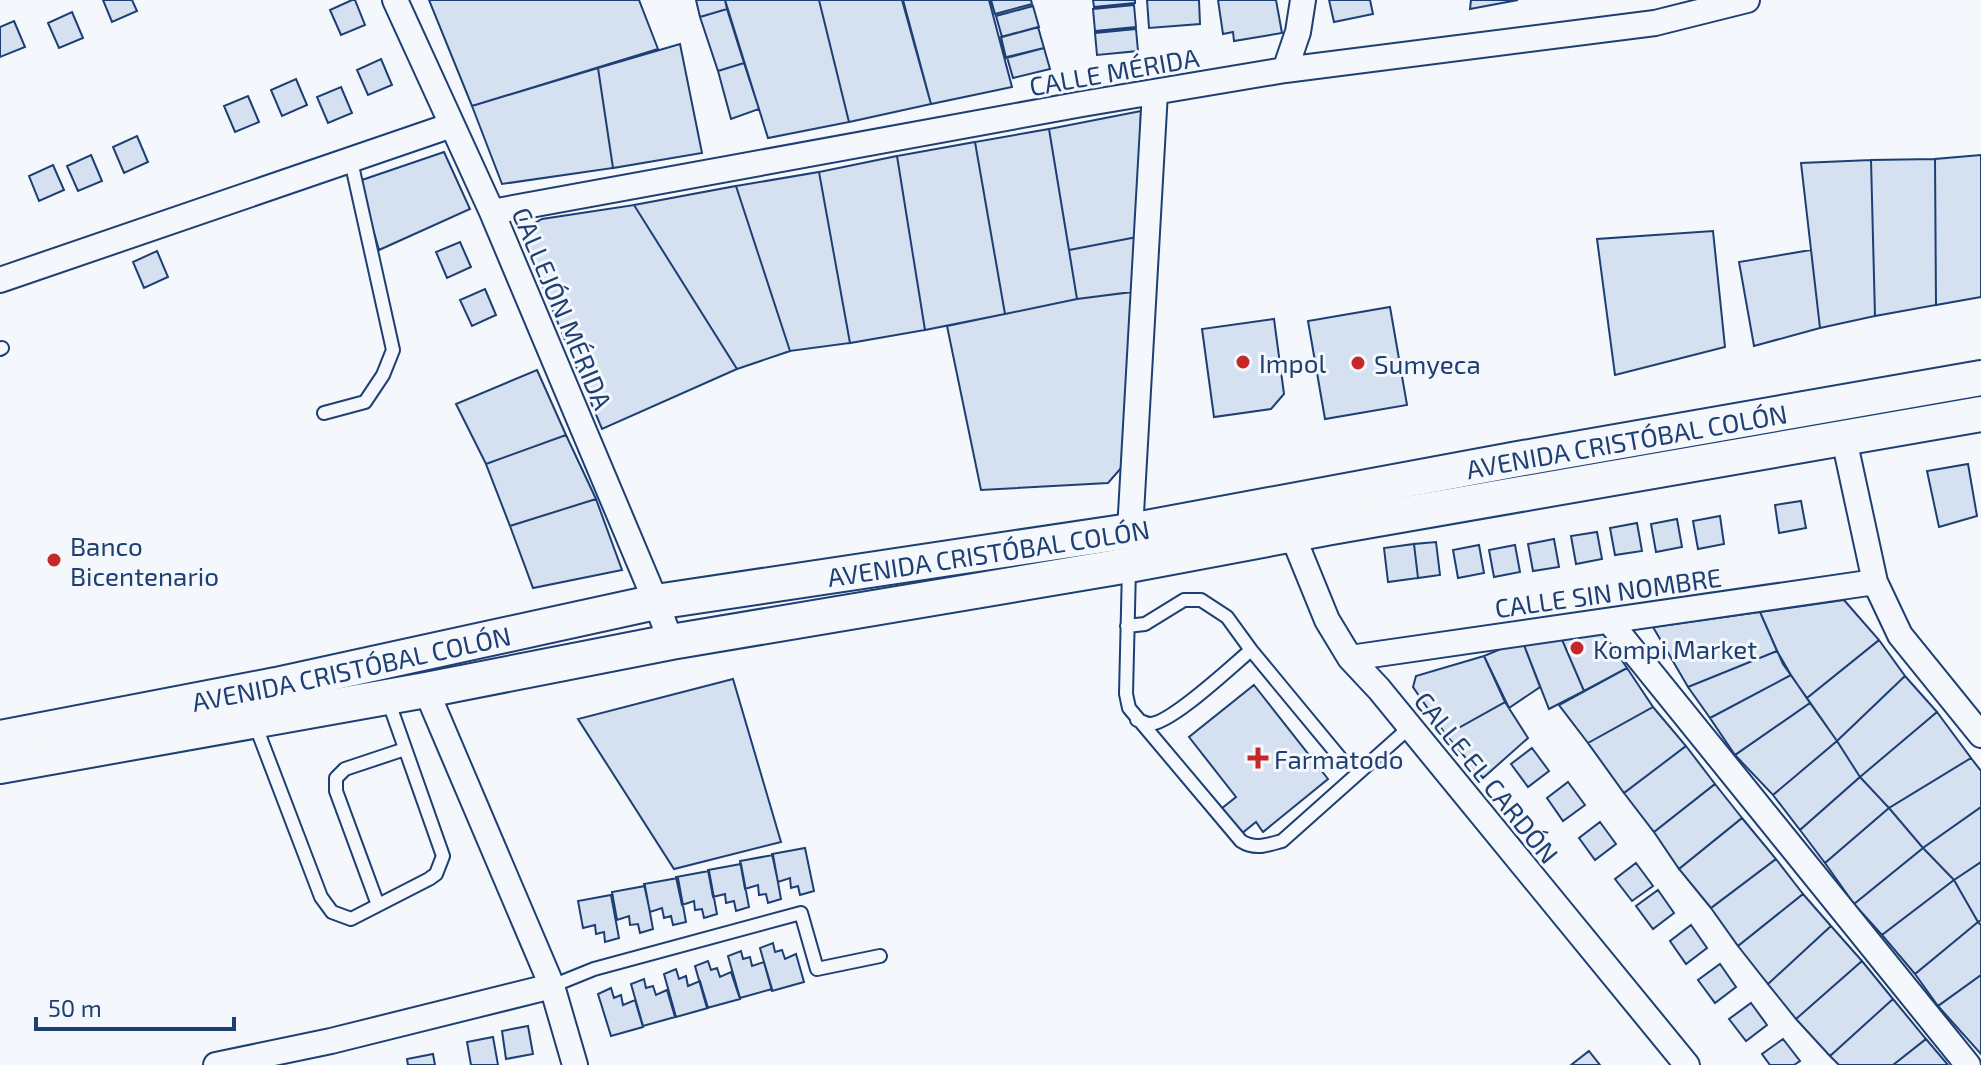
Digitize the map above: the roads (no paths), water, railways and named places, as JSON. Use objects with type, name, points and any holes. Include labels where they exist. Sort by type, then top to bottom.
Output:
[{"type":"street","name":"CALLEJÓN MÉRIDA","points":[[395,0],[492,212],[671,642]]},
{"type":"street","points":[[1285,70],[1298,32],[1303,0]]},
{"type":"street","name":"CALLE MÉRIDA","points":[[492,212],[1082,104],[1285,70],[1655,23],[1747,0]]},
{"type":"street","points":[[1130,548],[1155,92]]},
{"type":"street","points":[[0,280],[452,125]]},
{"type":"street","name":"AVENIDA CRISTÓBAL COLÓN","points":[[1288,518],[1518,459],[1981,378]]},
{"type":"street","name":"AVENIDA CRISTÓBAL COLÓN","points":[[0,766],[426,690],[1288,518],[1844,439],[1981,414]]},
{"type":"street","points":[[1844,439],[1875,582],[1900,635],[1981,735]]},
{"type":"street","name":"CALLE EL CARDÓN","points":[[1288,518],[1327,620],[1350,658],[1687,1065]]},
{"type":"street","name":"AVENIDA CRISTÓBAL COLÓN","points":[[0,738],[276,685],[656,602],[1130,548]]},
{"type":"street","name":"CALLE SIN NOMBRE","points":[[1350,658],[1875,582]]},
{"type":"street","points":[[1609,621],[1968,1065]]},
{"type":"street","points":[[426,690],[552,986],[575,1065]]},
{"type":"street","points":[[216,1065],[334,1053],[552,986]]},
{"type":"lane","points":[[324,413],[365,402],[383,375],[393,350],[351,161]]},
{"type":"lane","points":[[1130,548],[1126,694],[1129,708],[1241,841],[1250,846],[1282,841],[1410,727]]},
{"type":"lane","points":[[1127,626],[1145,624],[1184,600],[1201,600],[1227,617],[1342,760],[1352,766],[1365,767]]},
{"type":"lane","points":[[1137,720],[1150,724],[1181,709],[1251,650]]},
{"type":"lane","points":[[253,721],[321,897],[332,912],[351,919],[436,874],[443,856],[387,697]]},
{"type":"lane","points":[[378,905],[336,791],[336,778],[345,769],[405,749]]},
{"type":"lane","points":[[552,986],[594,969],[801,913],[817,969],[880,956]]},
{"type":"place","name":"Impol","points":[[1243,362]]},
{"type":"place","name":"Sumyeca","points":[[1358,363]]},
{"type":"place","name":"Banco Bicentenario","points":[[54,560]]},
{"type":"place","name":"Kompi Market","points":[[1577,648]]},
{"type":"place","name":"Farmatodo","points":[[1258,758]]}]
